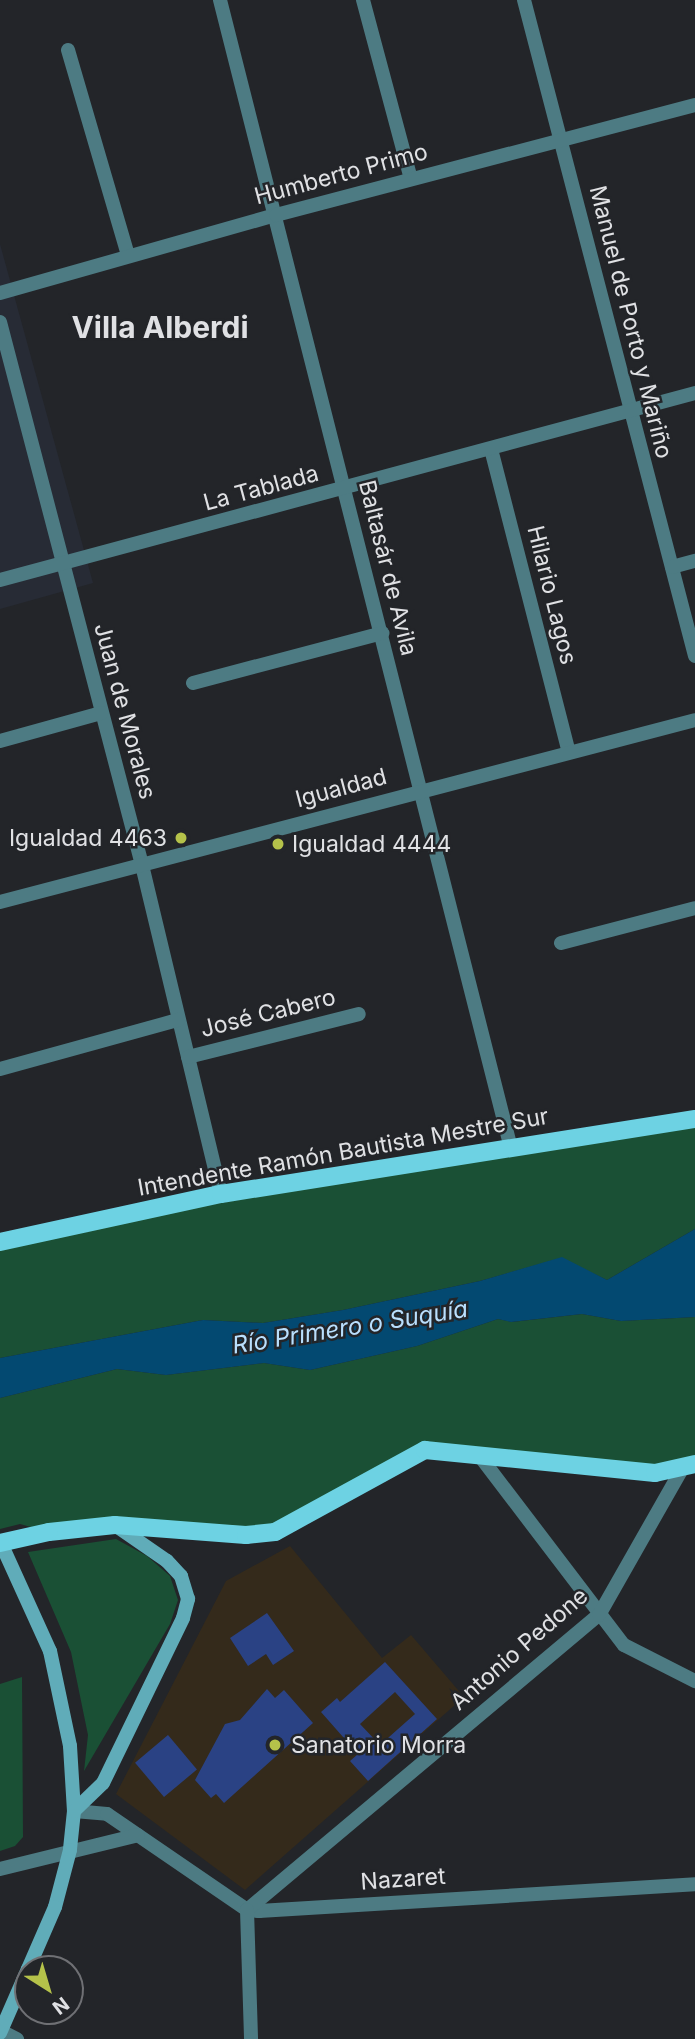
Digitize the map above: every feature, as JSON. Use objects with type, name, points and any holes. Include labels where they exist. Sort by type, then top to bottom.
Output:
[{"type":"main road","name":"Intendente Ramón Bautista Mestre Sur","points":[[0,1241],[221,1194],[695,1119]]},
{"type":"main road","points":[[34,1955],[55,1907],[70,1850],[74,1811],[70,1746],[57,1674],[37,1618],[0,1542],[49,1532],[115,1525],[246,1535],[275,1532],[425,1450],[655,1473],[688,1467]]},
{"type":"main road","points":[[74,1811],[103,1783],[183,1618],[188,1599],[181,1576],[167,1561],[115,1525]]},
{"type":"main road","points":[[1,2032],[14,2002]]},
{"type":"street","name":"Baltasár de Avila","points":[[220,0],[511,1148]]},
{"type":"street","points":[[363,0],[411,179]]},
{"type":"street","name":"Manuel de Porto y Mariño","points":[[524,0],[695,656]]},
{"type":"street","points":[[68,50],[128,255]]},
{"type":"street","name":"Humberto Primo","points":[[0,293],[128,255],[695,105]]},
{"type":"street","name":"Juan de Morales","points":[[0,322],[141,862],[221,1194]]},
{"type":"street","name":"La Tablada","points":[[0,580],[695,393]]},
{"type":"street","name":"Hilario Lagos","points":[[491,449],[569,752]]},
{"type":"street","points":[[671,567],[695,561]]},
{"type":"street","points":[[193,683],[382,633]]},
{"type":"street","points":[[0,741],[101,713]]},
{"type":"street","name":"Igualdad","points":[[0,902],[141,862],[695,720]]},
{"type":"street","points":[[561,943],[695,908]]},
{"type":"street","name":"José Cabero","points":[[188,1057],[359,1014]]},
{"type":"street","name":"José Cabero","points":[[0,1069],[178,1020]]},
{"type":"street","points":[[479,1455],[599,1615],[629,1650],[695,1681]]},
{"type":"street","name":"Antonio Pedone","points":[[247,1910],[599,1615],[688,1467]]},
{"type":"street","points":[[74,1811],[107,1814],[247,1910],[251,2039]]},
{"type":"street","points":[[0,1869],[138,1835]]},
{"type":"street","name":"Nazaret","points":[[247,1910],[695,1884]]},
{"type":"street","points":[[1,2032],[17,2039]]},
{"type":"shaded area","points":[[0,244],[93,583],[0,609]]},
{"type":"shaded area","name":"Sanatorio Morra","points":[[290,1546],[382,1658],[411,1635],[464,1697],[245,1890],[116,1794],[226,1581]]},
{"type":"green space","points":[[695,1119],[695,1229],[607,1280],[561,1258],[480,1281],[343,1310],[263,1323],[203,1320],[0,1358],[0,1242]]},
{"type":"green space","points":[[582,1314],[621,1321],[695,1317],[695,1464],[682,1469],[435,1450],[288,1527],[49,1532],[20,1524],[0,1529],[0,1398],[117,1369],[166,1375],[264,1363],[310,1370],[417,1346],[498,1319],[512,1322]]},
{"type":"green space","points":[[116,1539],[147,1556],[170,1576],[178,1600],[170,1624],[84,1771],[88,1735],[71,1652],[28,1552]]},
{"type":"green space","points":[[22,1677],[23,1837],[15,1846],[0,1851],[0,1684]]},
{"type":"water","name":"Río Primero o Suquía","points":[[695,1229],[695,1317],[621,1321],[582,1314],[511,1322],[498,1319],[417,1346],[310,1370],[264,1363],[166,1375],[117,1369],[0,1398],[0,1358],[203,1320],[263,1323],[343,1310],[480,1281],[562,1257],[607,1280]]},
{"type":"building","points":[[267,1613],[294,1651],[273,1665],[266,1654],[248,1666],[230,1638]]},
{"type":"building","points":[[385,1662],[437,1719],[368,1781],[350,1761],[358,1754],[321,1712],[337,1698],[340,1702]],"holes":[[[395,1692],[415,1714],[380,1745],[360,1724]]]},
{"type":"building","points":[[267,1689],[275,1698],[284,1690],[313,1723],[224,1803],[216,1794],[211,1798],[195,1780],[225,1724],[240,1720]]},
{"type":"building","points":[[168,1735],[197,1769],[164,1797],[135,1763]]},
{"type":"place","name":"Igualdad 4463","points":[[181,838]]},
{"type":"place","name":"Igualdad 4444","points":[[278,844]]},
{"type":"place","name":"Sanatorio Morra","points":[[275,1745]]},
{"type":"district","name":"Villa Alberdi","points":[[160,327]]}]
